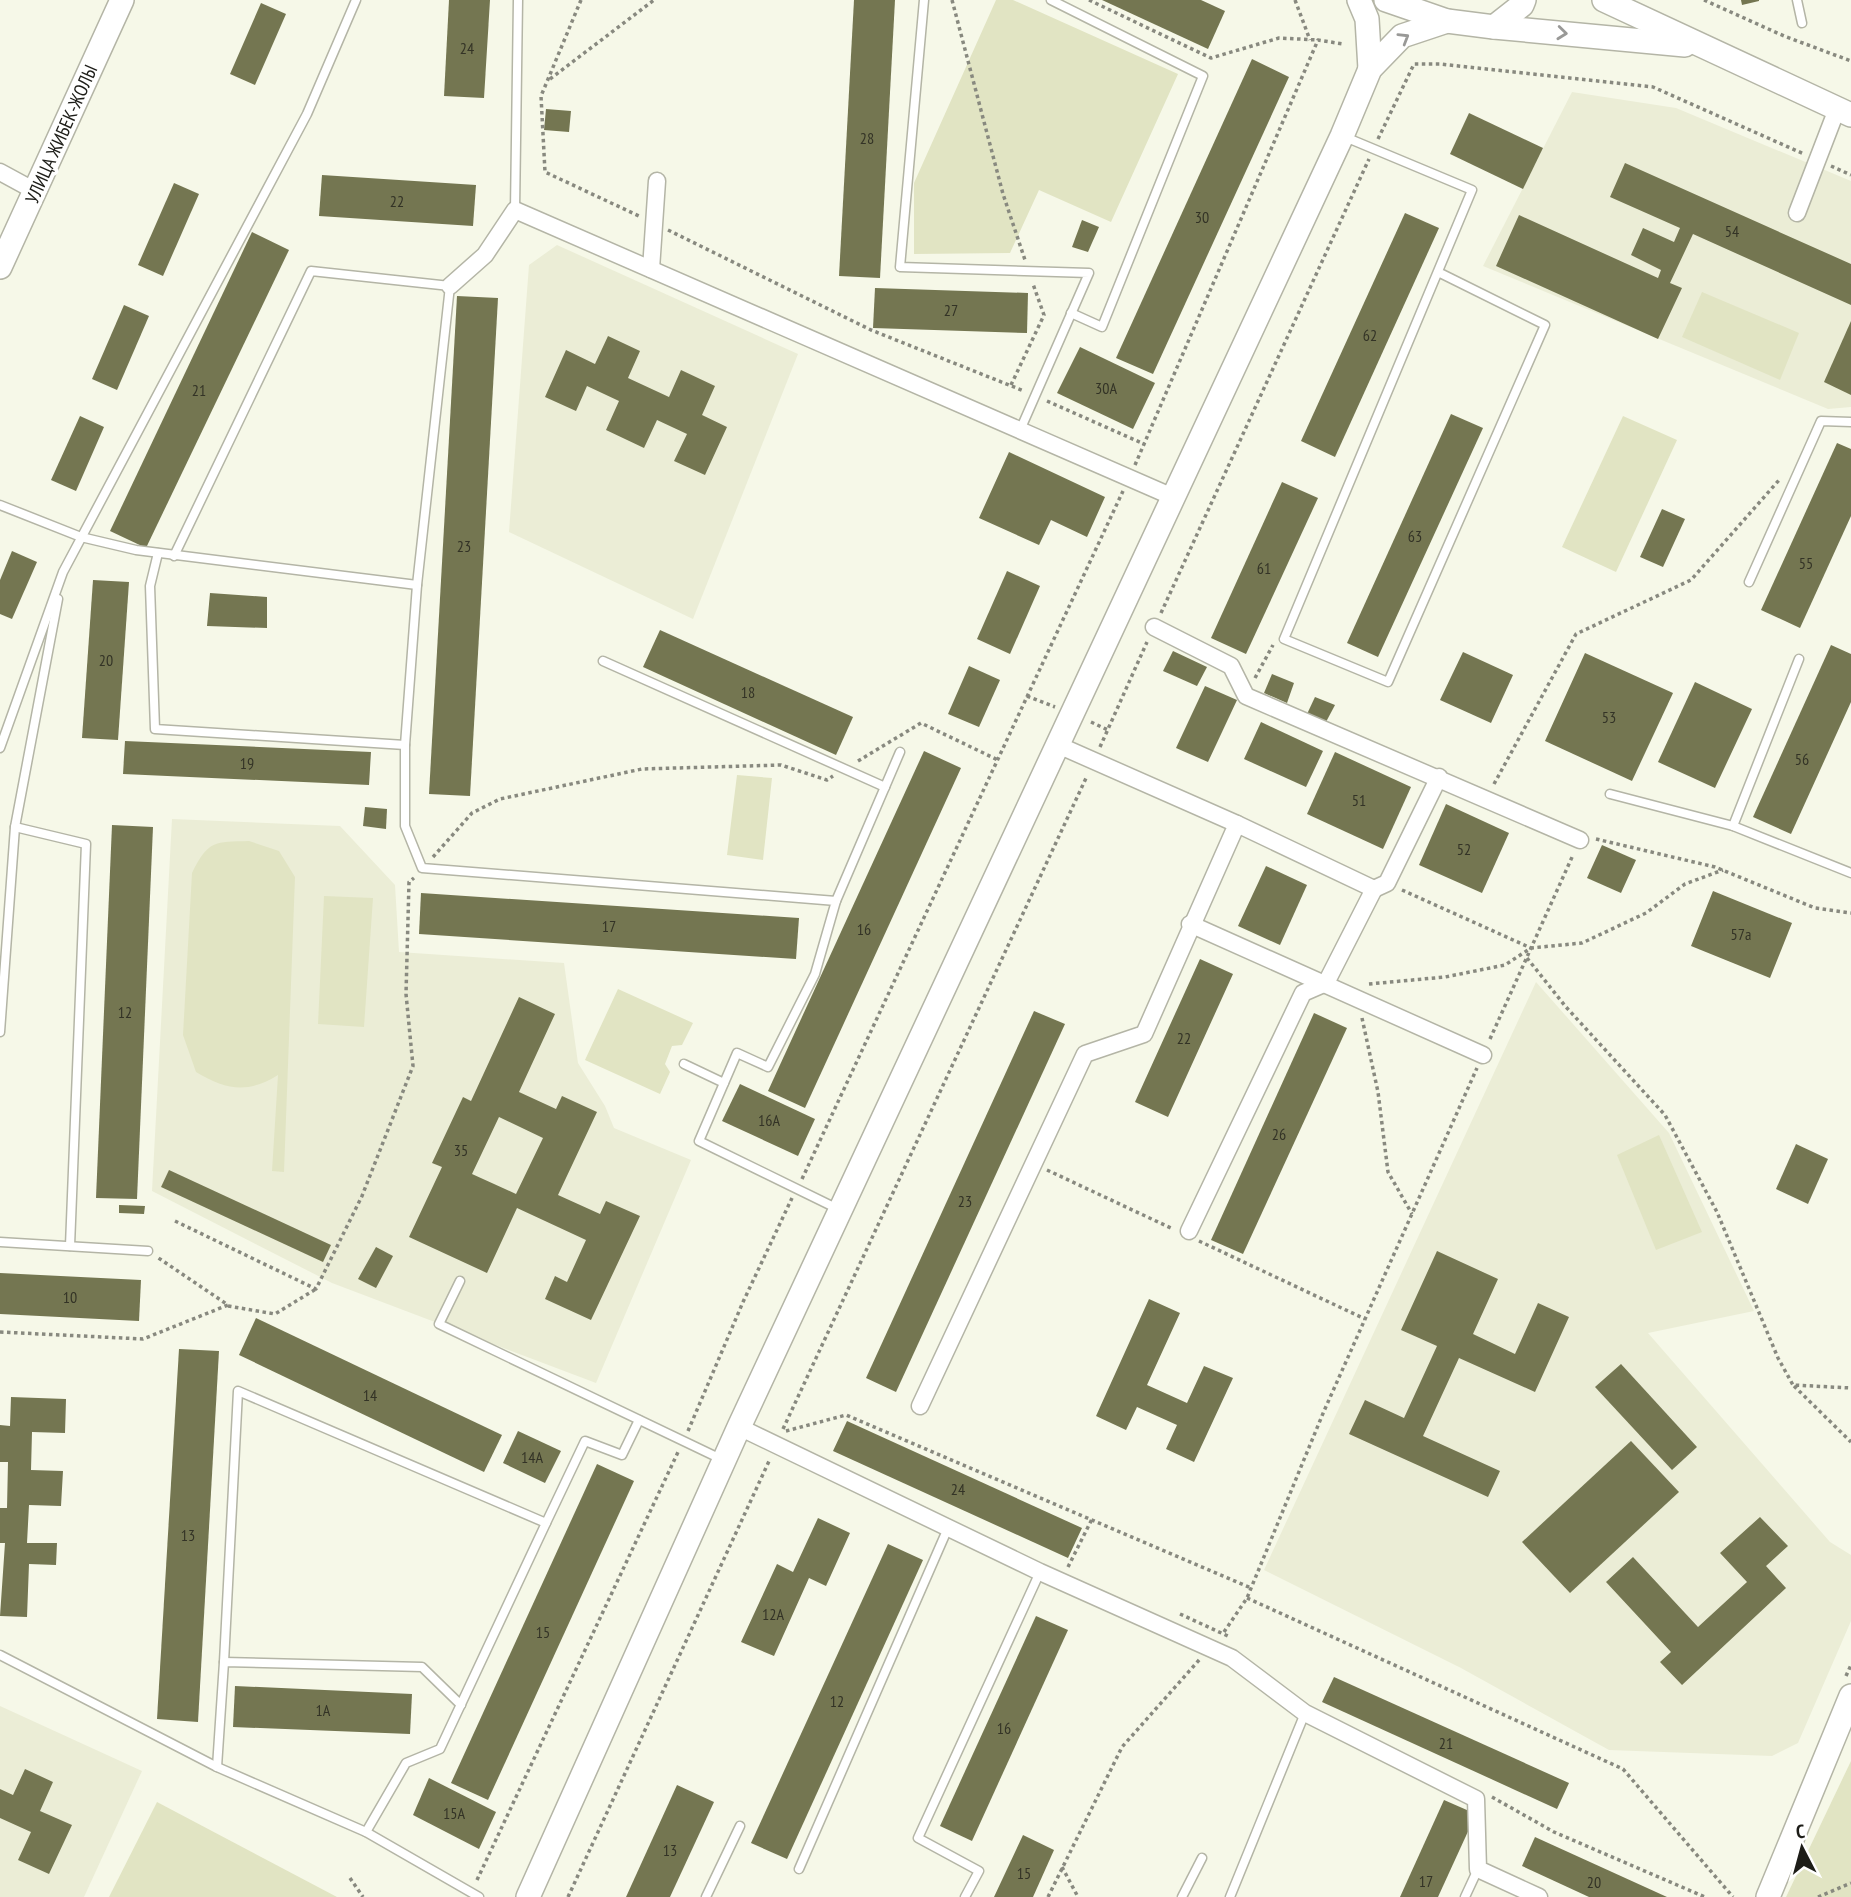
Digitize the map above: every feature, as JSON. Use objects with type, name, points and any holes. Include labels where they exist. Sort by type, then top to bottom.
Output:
[{"type":"street","name":"УЛИЦА ЖИБЕК-ЖОЛЫ","points":[[0,267],[122,0]]},
{"type":"street","points":[[1359,0],[1367,19],[1370,69]]},
{"type":"street","points":[[1386,0],[1447,21],[1698,47]]},
{"type":"street","points":[[1494,27],[1522,5],[1524,0]]},
{"type":"street","points":[[1604,0],[1698,47],[1844,112],[1817,160],[1797,213]]},
{"type":"street","points":[[528,1897],[739,1427],[1342,136],[1370,69],[1402,36],[1447,21]]},
{"type":"street","points":[[0,172],[35,191]]},
{"type":"street","points":[[651,269],[657,181]]},
{"type":"street","points":[[450,286],[485,255],[515,210],[1021,428],[1173,497]]},
{"type":"street","points":[[1154,627],[1231,667],[1246,696],[1580,840]]},
{"type":"street","points":[[1058,745],[1380,886]]},
{"type":"street","points":[[1189,1231],[1303,993],[1326,983],[1439,777]]},
{"type":"street","points":[[920,1406],[1085,1054],[1144,1034],[1190,924],[1237,824]]},
{"type":"street","points":[[1190,924],[1326,983],[1355,989],[1483,1055]]},
{"type":"street","points":[[739,1427],[779,1438],[948,1528],[1040,1572],[1065,1575],[1232,1658],[1305,1713],[1476,1799],[1478,1869],[1539,1897]]},
{"type":"street","points":[[1768,1897],[1851,1696]]},
{"type":"lane","points":[[0,748],[63,572],[307,114],[356,0]]},
{"type":"lane","points":[[515,210],[517,0]]},
{"type":"lane","points":[[924,0],[900,267],[1089,274],[1021,428]]},
{"type":"lane","points":[[1051,0],[1203,76],[1102,327],[1071,313]]},
{"type":"lane","points":[[1797,0],[1802,23]]},
{"type":"lane","points":[[1342,136],[1472,190],[1284,639],[1388,682],[1545,325],[1438,272]]},
{"type":"lane","points":[[174,556],[311,271],[450,286],[417,585],[405,745],[405,826],[422,868],[836,901]]},
{"type":"lane","points":[[1749,582],[1821,421],[1851,422]]},
{"type":"lane","points":[[0,505],[81,537],[158,554],[417,585]]},
{"type":"lane","points":[[158,554],[150,586],[155,729],[405,745]]},
{"type":"lane","points":[[0,1032],[15,827],[63,572]]},
{"type":"lane","points":[[1732,826],[1799,659]]},
{"type":"lane","points":[[603,661],[885,787]]},
{"type":"lane","points":[[841,1210],[699,1141],[737,1053],[768,1067],[814,974],[836,901],[900,752]]},
{"type":"lane","points":[[1609,794],[1732,826],[1851,873]]},
{"type":"lane","points":[[15,827],[86,844],[70,1246]]},
{"type":"lane","points":[[684,1064],[724,1083]]},
{"type":"lane","points":[[0,1242],[148,1251]]},
{"type":"lane","points":[[460,1281],[439,1324],[724,1460]]},
{"type":"lane","points":[[217,1767],[239,1391],[546,1523]]},
{"type":"lane","points":[[366,1832],[405,1763],[440,1749],[585,1441],[622,1455],[639,1420]]},
{"type":"lane","points":[[799,1869],[948,1528]]},
{"type":"lane","points":[[965,1897],[979,1871],[918,1838],[1040,1572]]},
{"type":"lane","points":[[0,1655],[217,1767],[366,1832],[475,1895]]},
{"type":"lane","points":[[224,1662],[422,1667],[461,1705]]},
{"type":"lane","points":[[1230,1897],[1305,1713]]},
{"type":"lane","points":[[706,1897],[740,1826]]},
{"type":"lane","points":[[1182,1897],[1202,1858]]},
{"type":"lane","points":[[1465,1897],[1478,1869]]},
{"type":"path","points":[[581,0],[541,96],[545,172],[871,330],[1011,385],[1144,444]]},
{"type":"path","points":[[547,81],[654,0]]},
{"type":"path","points":[[952,0],[1003,194],[1044,315],[1011,385]]},
{"type":"path","points":[[1089,0],[1211,58],[1279,38],[1343,44]]},
{"type":"path","points":[[1294,0],[1310,40]]},
{"type":"path","points":[[1704,0],[1784,36],[1851,61]]},
{"type":"path","points":[[475,1895],[683,1441],[743,1302],[1144,444],[1318,40]]},
{"type":"path","points":[[568,1897],[1414,64],[1440,64],[1653,87],[1851,175]]},
{"type":"path","points":[[1486,798],[1576,634],[1691,580],[1776,482],[1803,460]]},
{"type":"path","points":[[1246,696],[1272,645],[1284,639]]},
{"type":"path","points":[[148,1251],[228,1306],[275,1314],[316,1289],[362,1196],[413,1066],[406,994],[410,882],[472,813],[500,799],[642,769],[781,765],[827,780],[921,723],[998,760]]},
{"type":"path","points":[[1048,1897],[1122,1747],[1210,1648],[1247,1598],[1324,1411],[1580,840],[1604,838],[1723,870],[1815,908],[1851,913]]},
{"type":"path","points":[[1412,1214],[1388,1172],[1378,1092],[1355,989],[1445,977],[1505,965],[1531,948],[1582,943],[1646,913],[1685,884],[1723,870]]},
{"type":"path","points":[[1380,886],[1531,948]]},
{"type":"path","points":[[1527,958],[1566,1007],[1665,1115],[1717,1212],[1778,1358],[1793,1385],[1851,1442]]},
{"type":"path","points":[[175,1221],[316,1289]]},
{"type":"path","points":[[0,1332],[143,1339],[228,1306]]},
{"type":"path","points":[[1793,1385],[1851,1388]]},
{"type":"path","points":[[779,1438],[846,1415],[1251,1588]]},
{"type":"path","points":[[779,1438],[795,1437]]},
{"type":"path","points":[[1055,1562],[1065,1575],[1092,1520]]},
{"type":"path","points":[[1247,1598],[1623,1769],[1733,1897]]},
{"type":"path","points":[[1062,1867],[1078,1897]]},
{"type":"path","points":[[349,1878],[363,1897]]},
{"type":"path","points":[[1818,1897],[1851,1883]]},
{"type":"shaded area","points":[[996,0],[1013,0],[1178,74],[1111,222],[1039,190],[1010,253],[914,254],[914,183]]},
{"type":"shaded area","points":[[1572,92],[1676,108],[1851,181],[1851,407],[1828,409],[1483,266]]},
{"type":"shaded area","points":[[557,245],[798,354],[693,619],[509,532],[529,265]]},
{"type":"shaded area","points":[[1702,292],[1799,333],[1780,380],[1682,337]]},
{"type":"shaded area","points":[[1623,416],[1677,440],[1616,572],[1562,547]]},
{"type":"shaded area","points":[[737,775],[772,778],[763,860],[727,855]]},
{"type":"shaded area","points":[[172,819],[340,826],[395,885],[399,952],[564,963],[578,1063],[605,1106],[614,1128],[691,1160],[596,1383],[332,1283],[152,1191]]},
{"type":"shaded area","points":[[249,841],[279,851],[295,877],[284,1172],[272,1171],[278,1075],[247,1087],[217,1083],[196,1072],[183,1035],[192,873],[203,854],[214,845]]},
{"type":"shaded area","points":[[324,896],[373,898],[364,1027],[318,1024]]},
{"type":"shaded area","points":[[1536,982],[1669,1133],[1754,1311],[1648,1333],[1830,1542],[1851,1555],[1851,1621],[1798,1743],[1772,1756],[1609,1750],[1461,1668],[1264,1570]]},
{"type":"shaded area","points":[[618,989],[693,1023],[682,1045],[672,1046],[665,1064],[670,1072],[660,1094],[585,1060]]},
{"type":"shaded area","points":[[1659,1135],[1702,1232],[1656,1250],[1617,1155]]},
{"type":"shaded area","points":[[0,1706],[142,1771],[84,1897],[0,1897]]},
{"type":"shaded area","points":[[1851,1761],[1851,1897],[1786,1897]]},
{"type":"shaded area","points":[[157,1802],[337,1897],[109,1897]]},
{"type":"building","points":[[449,0],[490,0],[484,98],[444,96]]},
{"type":"building","points":[[854,0],[895,0],[880,278],[839,276]]},
{"type":"building","points":[[1102,0],[1201,0],[1225,11],[1208,49]]},
{"type":"building","points":[[1741,0],[1759,0],[1759,1],[1742,5]]},
{"type":"building","points":[[261,3],[286,14],[255,85],[230,74]]},
{"type":"building","points":[[1252,59],[1289,77],[1153,374],[1116,358]]},
{"type":"building","points":[[546,109],[571,111],[569,132],[544,130]]},
{"type":"building","points":[[1469,113],[1543,148],[1523,189],[1450,154]]},
{"type":"building","points":[[1625,163],[1851,264],[1851,305],[1693,234],[1670,283],[1682,288],[1658,339],[1496,266],[1519,215],[1658,278],[1661,270],[1631,255],[1643,228],[1674,242],[1680,228],[1610,197]]},
{"type":"building","points":[[322,175],[476,185],[473,226],[319,216]]},
{"type":"building","points":[[174,183],[199,194],[163,276],[138,265]]},
{"type":"building","points":[[1405,213],[1439,228],[1335,457],[1301,441]]},
{"type":"building","points":[[1082,220],[1099,227],[1088,252],[1072,247]]},
{"type":"building","points":[[252,232],[289,250],[146,548],[110,531]]},
{"type":"building","points":[[875,288],[1028,293],[1027,333],[873,328]]},
{"type":"building","points":[[457,296],[498,298],[470,796],[429,794]]},
{"type":"building","points":[[124,305],[149,316],[117,390],[92,379]]},
{"type":"building","points":[[1851,321],[1851,395],[1824,382]]},
{"type":"building","points":[[608,336],[640,351],[628,378],[669,397],[681,370],[715,386],[702,415],[727,427],[705,475],[674,461],[687,434],[657,420],[644,448],[606,430],[619,401],[587,386],[576,411],[545,397],[566,350],[595,364]]},
{"type":"building","points":[[1080,347],[1155,383],[1133,429],[1057,393]]},
{"type":"building","points":[[1451,414],[1483,428],[1378,657],[1347,643]]},
{"type":"building","points":[[80,416],[104,427],[76,491],[51,480]]},
{"type":"building","points":[[1837,443],[1851,449],[1851,516],[1800,628],[1761,610]]},
{"type":"building","points":[[1009,452],[1105,497],[1087,537],[1051,520],[1039,545],[979,518]]},
{"type":"building","points":[[1282,482],[1318,498],[1246,654],[1211,638]]},
{"type":"building","points":[[1662,509],[1685,519],[1663,567],[1640,557]]},
{"type":"building","points":[[12,551],[37,562],[12,619],[0,614],[0,580]]},
{"type":"building","points":[[1007,571],[1040,586],[1010,654],[977,639]]},
{"type":"building","points":[[93,580],[129,582],[118,740],[82,738]]},
{"type":"building","points":[[210,593],[267,597],[267,628],[207,626]]},
{"type":"building","points":[[660,630],[853,717],[836,755],[643,667]]},
{"type":"building","points":[[1831,645],[1851,654],[1851,702],[1791,834],[1753,817]]},
{"type":"building","points":[[1173,651],[1207,667],[1197,686],[1163,671]]},
{"type":"building","points":[[1463,652],[1513,675],[1491,723],[1440,700]]},
{"type":"building","points":[[1585,653],[1673,693],[1632,781],[1545,741]]},
{"type":"building","points":[[969,666],[1000,680],[979,727],[948,714]]},
{"type":"building","points":[[1272,674],[1294,683],[1287,703],[1264,693]]},
{"type":"building","points":[[1695,682],[1752,709],[1715,788],[1658,762]]},
{"type":"building","points":[[1205,686],[1237,700],[1208,762],[1176,748]]},
{"type":"building","points":[[1315,697],[1335,705],[1326,722],[1307,714]]},
{"type":"building","points":[[1261,722],[1323,751],[1306,787],[1244,759]]},
{"type":"building","points":[[125,741],[371,752],[369,785],[123,774]]},
{"type":"building","points":[[924,751],[961,768],[805,1108],[768,1091]]},
{"type":"building","points":[[1335,752],[1411,787],[1383,849],[1307,814]]},
{"type":"building","points":[[1446,804],[1509,833],[1482,893],[1419,865]]},
{"type":"building","points":[[365,807],[387,809],[386,829],[363,826]]},
{"type":"building","points":[[112,825],[153,827],[137,1199],[96,1198]]},
{"type":"building","points":[[1602,845],[1636,860],[1621,893],[1587,878]]},
{"type":"building","points":[[1266,866],[1307,885],[1280,945],[1238,926]]},
{"type":"building","points":[[1713,891],[1792,923],[1770,978],[1691,946]]},
{"type":"building","points":[[421,893],[799,918],[796,959],[419,934]]},
{"type":"building","points":[[1200,959],[1233,974],[1168,1117],[1135,1102]]},
{"type":"building","points":[[519,997],[555,1014],[519,1092],[556,1109],[562,1096],[597,1112],[558,1195],[600,1214],[606,1201],[640,1216],[591,1320],[545,1299],[555,1276],[567,1282],[586,1240],[517,1208],[487,1273],[409,1237],[442,1167],[432,1163],[463,1097],[471,1101]],"holes":[[[499,1117],[543,1138],[516,1194],[472,1174]]]},
{"type":"building","points":[[1034,1011],[1065,1024],[896,1392],[866,1378]]},
{"type":"building","points":[[1314,1013],[1347,1028],[1243,1254],[1211,1240]]},
{"type":"building","points":[[740,1084],[815,1119],[798,1156],[722,1121]]},
{"type":"building","points":[[1796,1144],[1828,1159],[1808,1204],[1776,1189]]},
{"type":"building","points":[[169,1170],[331,1245],[323,1262],[161,1187]]},
{"type":"building","points":[[119,1205],[145,1206],[144,1214],[119,1213]]},
{"type":"building","points":[[376,1247],[393,1256],[376,1288],[358,1279]]},
{"type":"building","points":[[1437,1251],[1498,1279],[1473,1334],[1515,1354],[1538,1303],[1569,1317],[1535,1392],[1459,1358],[1423,1436],[1500,1471],[1488,1497],[1349,1434],[1365,1400],[1404,1418],[1437,1346],[1401,1330]]},
{"type":"building","points":[[0,1273],[141,1280],[139,1321],[0,1314]]},
{"type":"building","points":[[1149,1299],[1180,1313],[1147,1385],[1187,1403],[1204,1366],[1233,1378],[1194,1462],[1166,1449],[1177,1425],[1137,1407],[1126,1430],[1096,1416]]},
{"type":"building","points":[[256,1318],[502,1435],[484,1472],[239,1355]]},
{"type":"building","points":[[179,1349],[219,1351],[198,1722],[157,1719]]},
{"type":"building","points":[[1621,1364],[1697,1447],[1672,1470],[1595,1387]]},
{"type":"building","points":[[11,1397],[66,1399],[65,1433],[32,1432],[31,1470],[63,1471],[61,1506],[29,1505],[27,1543],[57,1543],[56,1565],[29,1564],[27,1617],[0,1616],[5,1543],[0,1543],[0,1508],[7,1508],[8,1462],[0,1462],[0,1425],[10,1426]]},
{"type":"building","points":[[847,1421],[1082,1528],[1068,1558],[833,1451]]},
{"type":"building","points":[[518,1431],[561,1451],[545,1483],[503,1463]]},
{"type":"building","points":[[1631,1441],[1679,1492],[1570,1593],[1522,1542]]},
{"type":"building","points":[[597,1464],[634,1481],[488,1800],[451,1783]]},
{"type":"building","points":[[1760,1517],[1788,1546],[1766,1566],[1786,1588],[1682,1685],[1660,1662],[1671,1652],[1606,1582],[1633,1557],[1698,1627],[1747,1582],[1720,1553]]},
{"type":"building","points":[[818,1518],[850,1533],[826,1586],[809,1578],[774,1656],[741,1642],[777,1564],[793,1572]]},
{"type":"building","points":[[888,1544],[923,1560],[787,1859],[751,1843]]},
{"type":"building","points":[[1036,1616],[1068,1630],[972,1841],[940,1826]]},
{"type":"building","points":[[1334,1677],[1569,1783],[1557,1809],[1322,1702]]},
{"type":"building","points":[[235,1686],[412,1694],[410,1734],[233,1727]]},
{"type":"building","points":[[25,1769],[53,1782],[40,1811],[72,1825],[49,1874],[18,1860],[31,1832],[0,1818],[0,1789],[13,1795]]},
{"type":"building","points":[[429,1778],[496,1812],[479,1849],[413,1815]]},
{"type":"building","points":[[677,1785],[714,1802],[670,1897],[626,1897]]},
{"type":"building","points":[[1444,1800],[1476,1814],[1438,1897],[1400,1897]]},
{"type":"building","points":[[1023,1835],[1054,1850],[1033,1897],[994,1897]]},
{"type":"building","points":[[1535,1837],[1667,1897],[1589,1897],[1522,1866]]}]
